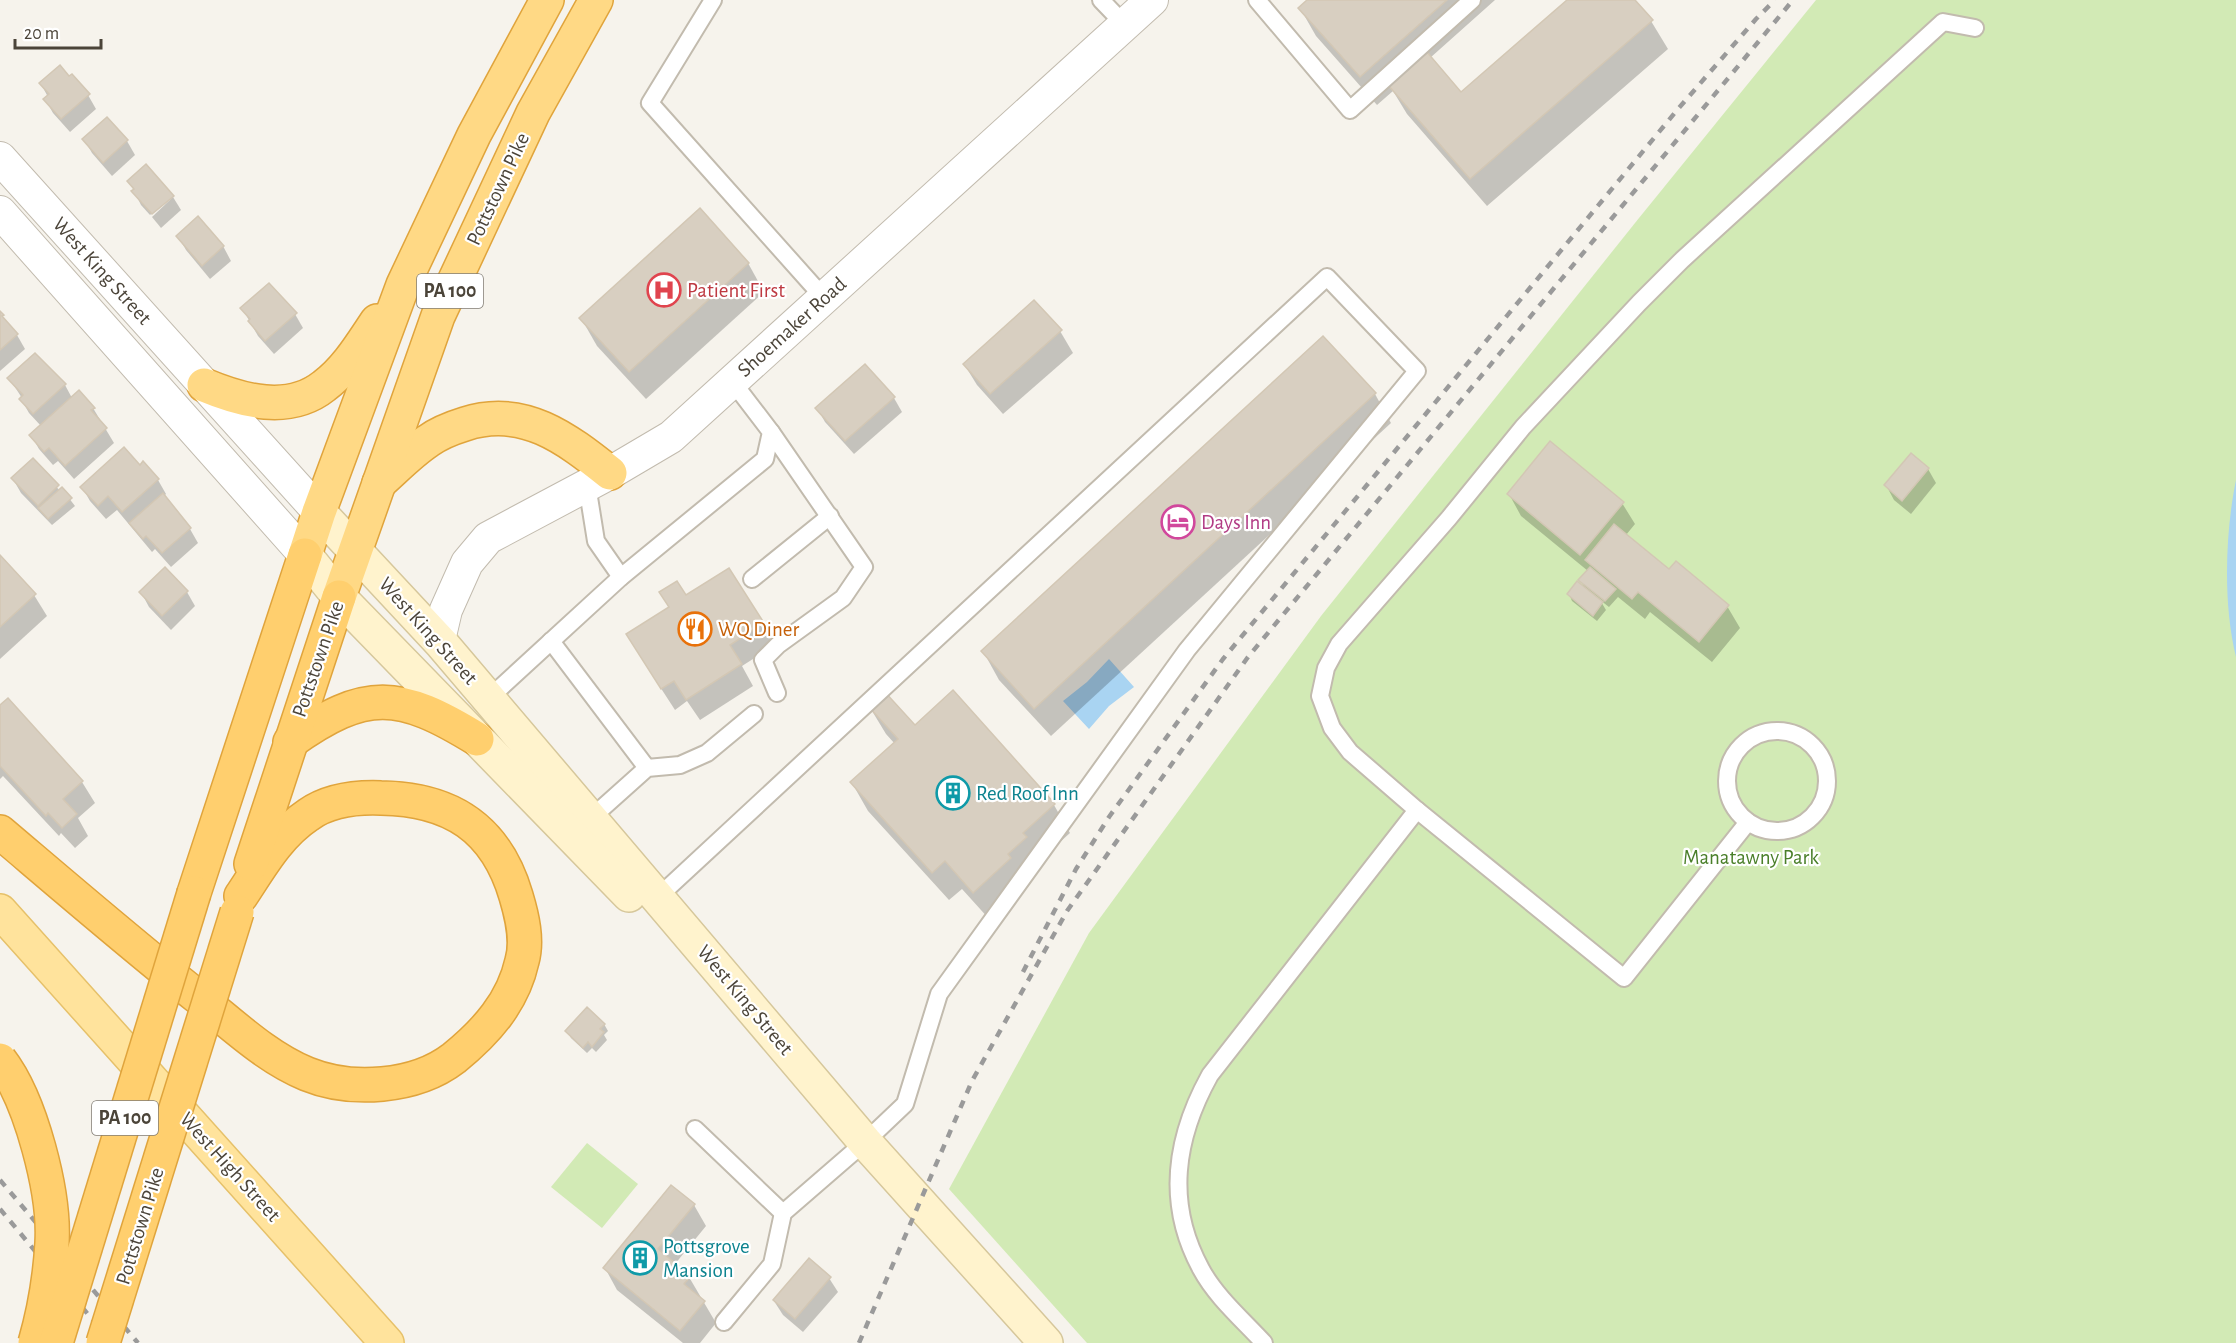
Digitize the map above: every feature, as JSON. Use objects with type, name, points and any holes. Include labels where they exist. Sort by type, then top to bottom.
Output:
[{"type":"highway","name":"Pottstown Pike","points":[[56,1343],[194,892],[319,512],[403,285],[474,135],[547,0]]},
{"type":"highway","name":"Pottstown Pike","points":[[104,1343],[290,742],[354,551],[438,316],[533,113],[596,0]]},
{"type":"highway","points":[[204,385],[227,395],[251,401],[285,401],[313,393],[326,385],[348,362],[403,285]]},
{"type":"highway","points":[[378,484],[434,436],[456,426],[487,418],[514,419],[545,429],[591,458],[598,479]]},
{"type":"highway","points":[[290,742],[334,713],[366,703],[380,702],[405,705],[427,712],[444,719],[477,739]]},
{"type":"highway","points":[[0,832],[126,940],[266,1052],[306,1074],[331,1082],[356,1084],[401,1082],[445,1065],[484,1032],[501,1010],[515,984],[523,959],[524,933],[520,908],[511,879],[500,856],[485,836],[467,820],[441,807],[418,800],[359,797],[330,804],[309,814],[286,832],[269,854],[239,904]]},
{"type":"highway","points":[[0,1060],[20,1093],[29,1116],[42,1163],[50,1210],[52,1244],[35,1343]]},
{"type":"main road","name":"West King Street","points":[[319,512],[439,640],[865,1142],[1046,1343]]},
{"type":"main road","name":"West King Street","points":[[305,555],[339,597],[844,1116]]},
{"type":"main road","name":"West High Street","points":[[0,912],[387,1343]]},
{"type":"street","name":"Shoemaker Road","points":[[439,640],[446,610],[466,563],[488,538],[671,437],[1152,0]]},
{"type":"street","name":"West King Street","points":[[0,158],[319,512]]},
{"type":"street","name":"West King Street","points":[[0,212],[305,555]]},
{"type":"lane","points":[[713,0],[650,103],[824,298]]},
{"type":"lane","points":[[1101,0],[1125,25]]},
{"type":"lane","points":[[1257,0],[1350,110],[1472,0]]},
{"type":"lane","points":[[1748,822],[1624,978],[1417,810],[1350,752],[1332,728],[1320,696],[1326,668],[1339,644],[1449,518],[1523,427],[1682,260],[1943,22],[1975,28]]},
{"type":"lane","points":[[658,897],[1327,277],[1417,371],[1187,650],[939,994],[905,1104],[783,1213],[772,1264],[724,1322]]},
{"type":"lane","points":[[732,381],[771,432],[864,567],[843,598],[778,645],[763,660],[777,693]]},
{"type":"lane","points":[[488,699],[621,577],[765,459],[771,432]]},
{"type":"lane","points":[[598,479],[596,541],[621,577]]},
{"type":"lane","points":[[752,579],[830,516]]},
{"type":"lane","points":[[551,641],[647,768]]},
{"type":"lane","points":[[590,819],[647,768],[680,765],[707,753],[753,714]]},
{"type":"lane","points":[[1780,730],[1795,733],[1821,754],[1827,770],[1828,787],[1823,804],[1812,818],[1798,827],[1781,832],[1764,830],[1748,822],[1736,811],[1729,796],[1727,780],[1729,764],[1737,750],[1749,739],[1763,732],[1780,730]]},
{"type":"lane","points":[[1264,1343],[1215,1289],[1201,1270],[1191,1246],[1178,1198],[1177,1173],[1187,1128],[1196,1100],[1210,1075],[1417,810]]},
{"type":"lane","points":[[695,1129],[783,1213]]},
{"type":"green space","name":"Manatawny Park","points":[[1816,0],[2236,0],[2236,1343],[1087,1343],[949,1189],[1089,933],[1321,616]]},
{"type":"green space","points":[[587,1143],[638,1184],[602,1228],[551,1187]]},
{"type":"water","points":[[2236,480],[2236,657],[2229,615],[2227,569],[2232,501]]},
{"type":"water","points":[[1109,659],[1134,687],[1109,706],[1089,729],[1063,701],[1087,682]]},
{"type":"building","points":[[1307,0],[1447,0],[1360,77],[1298,8]]},
{"type":"building","points":[[1567,0],[1635,0],[1653,20],[1470,179],[1388,85],[1427,52],[1461,92]]},
{"type":"building","points":[[60,65],[69,76],[72,74],[90,94],[61,119],[43,99],[49,94],[39,83]]},
{"type":"building","points":[[107,117],[128,140],[103,163],[82,139]]},
{"type":"building","points":[[146,164],[174,196],[152,214],[131,191],[134,189],[127,181]]},
{"type":"building","name":"Patient First","points":[[700,208],[749,263],[629,372],[579,318]]},
{"type":"building","points":[[198,216],[224,246],[202,266],[176,236]]},
{"type":"building","points":[[269,283],[297,313],[265,341],[240,308]]},
{"type":"building","points":[[1034,300],[1062,330],[990,394],[963,364]]},
{"type":"building","points":[[0,311],[18,334],[0,350]]},
{"type":"building","name":"Days Inn","points":[[1323,336],[1376,393],[1034,709],[981,651]]},
{"type":"building","points":[[35,353],[66,384],[33,414],[19,399],[23,395],[7,378]]},
{"type":"building","points":[[865,364],[895,397],[845,441],[815,408]]},
{"type":"building","points":[[79,390],[95,408],[91,410],[107,428],[65,466],[49,448],[44,452],[29,435]]},
{"type":"building","points":[[1550,441],[1624,502],[1580,555],[1507,494]]},
{"type":"building","points":[[124,447],[140,465],[143,461],[159,479],[122,512],[108,496],[98,506],[80,487]]},
{"type":"building","points":[[1911,453],[1929,468],[1902,501],[1884,485]]},
{"type":"building","points":[[33,458],[59,485],[38,506],[11,478]]},
{"type":"building","points":[[62,487],[72,498],[48,519],[38,508]]},
{"type":"building","points":[[163,493],[191,528],[162,553],[146,536],[143,539],[129,523]]},
{"type":"building","points":[[1614,524],[1669,569],[1676,561],[1729,605],[1699,642],[1638,592],[1632,599],[1585,560]]},
{"type":"building","points":[[0,555],[36,594],[0,627]]},
{"type":"building","points":[[165,567],[188,591],[162,616],[139,592]]},
{"type":"building","points":[[1590,567],[1616,589],[1605,601],[1578,580]]},
{"type":"building","name":"WQ Diner","points":[[729,568],[764,623],[730,645],[742,664],[686,700],[674,681],[661,689],[626,634],[669,607],[659,592],[677,581],[686,595]]},
{"type":"building","points":[[1577,581],[1603,602],[1593,616],[1567,594]]},
{"type":"building","name":"Red Roof Inn","points":[[953,690],[1055,804],[1023,833],[1027,837],[1008,854],[1011,858],[973,893],[945,861],[932,873],[850,782],[898,739],[868,706],[884,691],[915,725]]},
{"type":"building","points":[[8,698],[83,781],[63,799],[77,814],[62,828],[48,813],[46,816],[0,766],[0,705]]},
{"type":"building","points":[[587,1007],[605,1024],[600,1029],[604,1032],[592,1047],[588,1042],[583,1048],[565,1031]]},
{"type":"building","name":"Pottsgrove Mansion","points":[[671,1185],[695,1204],[658,1249],[691,1276],[684,1284],[705,1301],[680,1331],[603,1268]]},
{"type":"building","points":[[809,1258],[831,1277],[795,1319],[773,1300]]},
{"type":"railway","points":[[1023,972],[1076,869],[1109,817],[1223,659],[1678,109],[1775,0]]},
{"type":"railway","points":[[859,1343],[972,1081],[1067,911],[1248,657],[1793,0]]},
{"type":"railway","points":[[0,1180],[138,1343]]},
{"type":"railway","points":[[0,1209],[112,1343]]},
{"type":"place","name":"Patient First","points":[[664,290]]},
{"type":"place","name":"Days Inn","points":[[1178,522]]},
{"type":"place","name":"WQ Diner","points":[[695,629]]},
{"type":"place","name":"Red Roof Inn","points":[[953,793]]},
{"type":"place","name":"Pottsgrove Mansion","points":[[640,1258]]}]
